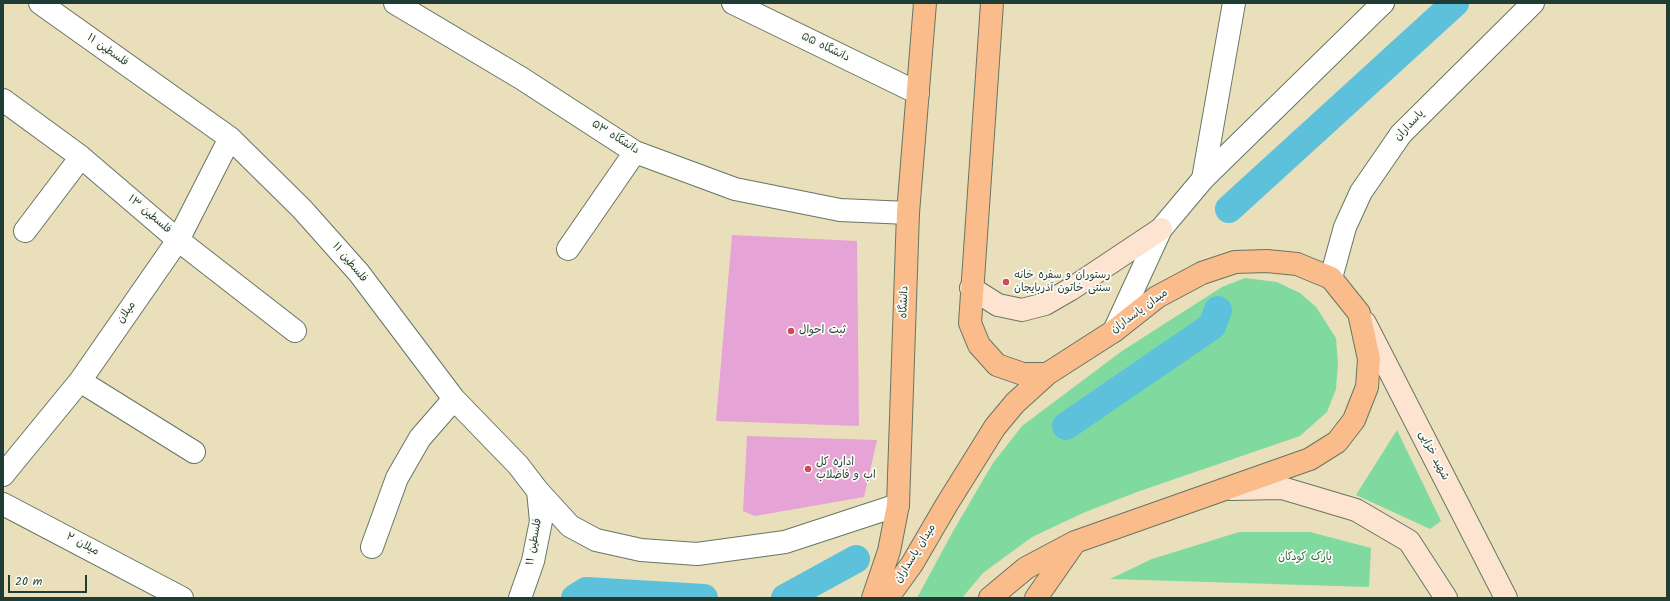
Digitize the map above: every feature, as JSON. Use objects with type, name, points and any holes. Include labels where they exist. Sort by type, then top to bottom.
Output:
[{"type":"main road","name":"دانشگاه","points":[[873,598],[889,551],[898,506],[908,213],[925,3]]},
{"type":"main road","points":[[992,3],[971,288],[970,323],[979,345],[997,364],[1023,374],[1046,374]]},
{"type":"main road","points":[[971,288],[998,306],[1022,310],[1045,304],[1071,289],[1161,228]]},
{"type":"main road","name":"میدان پاسداران","points":[[885,598],[912,564],[995,427],[1016,402],[1046,374],[1114,331],[1157,297],[1202,273],[1235,262],[1267,261],[1297,264],[1331,278],[1359,314],[1369,359],[1367,387],[1354,420],[1338,442],[1310,458],[1075,542],[1026,568],[990,598]]},
{"type":"main road","name":"شهید خزایی","points":[[1359,314],[1506,598]]},
{"type":"main road","points":[[1226,489],[1282,488],[1356,510],[1409,541],[1446,598]]},
{"type":"main road","points":[[1036,598],[1075,542]]},
{"type":"street","name":"فلسطین ۱۱","points":[[40,3],[66,10],[230,138],[302,209],[359,273],[454,399],[518,465],[538,491],[541,521],[533,561],[520,598]]},
{"type":"street","name":"دانشگاه ۵۳","points":[[395,3],[522,78],[635,152],[735,189],[840,210],[908,213]]},
{"type":"street","name":"دانشگاه ۵۵","points":[[733,3],[918,93]]},
{"type":"street","points":[[1203,179],[1234,3]]},
{"type":"street","points":[[1114,331],[1161,228],[1203,179],[1383,3]]},
{"type":"street","name":"پاسداران","points":[[1331,278],[1345,227],[1361,192],[1401,134],[1533,3]]},
{"type":"street","name":"فلسطین ۱۳","points":[[3,100],[81,158],[178,240],[295,331]]},
{"type":"street","name":"میلان","points":[[3,475],[80,381],[178,240],[230,138]]},
{"type":"street","points":[[568,249],[635,152]]},
{"type":"street","points":[[25,231],[81,158]]},
{"type":"street","points":[[80,381],[194,452]]},
{"type":"street","points":[[372,547],[397,478],[420,438],[454,399]]},
{"type":"street","points":[[538,491],[570,526],[596,540],[641,550],[697,554],[785,542],[898,506]]},
{"type":"street","name":"میلان ۲","points":[[3,504],[182,598]]},
{"type":"green space","points":[[1245,278],[1277,282],[1300,293],[1316,307],[1336,338],[1338,364],[1336,389],[1327,412],[1300,436],[1137,492],[1083,513],[1032,537],[983,573],[962,598],[917,598],[952,533],[993,463],[1022,426],[1122,351],[1222,287]]},
{"type":"green space","points":[[1397,430],[1441,521],[1430,529],[1356,495]]},
{"type":"green space","name":"پارک کودکان","points":[[1239,532],[1310,532],[1371,548],[1369,587],[1110,579],[1152,559]]},
{"type":"building","name":"ثبت احوال","points":[[732,235],[857,241],[859,426],[716,421]]},
{"type":"building","name":"اداره کل اب و فاضلاب","points":[[747,436],[877,440],[864,497],[755,516],[743,511]]},
{"type":"waterway","points":[[1229,209],[1455,3]]},
{"type":"waterway","points":[[1066,426],[1212,326],[1218,310]]},
{"type":"waterway","points":[[785,598],[856,559]]},
{"type":"waterway","points":[[575,598],[586,591],[704,598]]},
{"type":"place","name":"رستوران و سفره خانه سنتی خاتون آذربایجان","points":[[1006,282]]},
{"type":"place","name":"ثبت احوال","points":[[791,331]]},
{"type":"place","name":"اداره کل اب و فاضلاب","points":[[808,469]]}]
